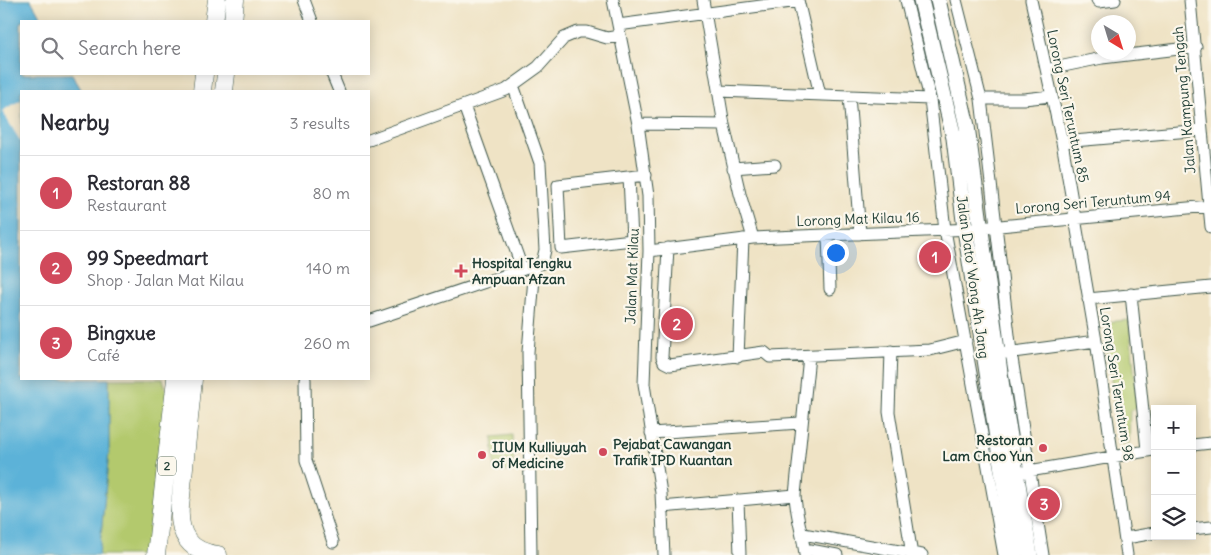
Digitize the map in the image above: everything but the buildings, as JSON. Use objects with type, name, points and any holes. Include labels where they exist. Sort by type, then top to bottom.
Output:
[{"type":"highway","points":[[214,20],[217,0]]},
{"type":"highway","points":[[233,20],[235,0]]},
{"type":"highway","points":[[202,90],[204,75]]},
{"type":"highway","name":"2","points":[[157,548],[176,380]]},
{"type":"highway","name":"2","points":[[193,380],[180,506],[180,527],[190,542],[213,555]]},
{"type":"main road","name":"Jalan Dato' Wong Ah Jang","points":[[921,0],[952,129],[972,229],[1004,353],[1015,474],[1030,555]]},
{"type":"main road","name":"Jalan Dato' Wong Ah Jang","points":[[938,0],[967,126],[972,229],[1015,555]]},
{"type":"street","points":[[304,0],[312,20]]},
{"type":"street","name":"Jalan Mat Kilau","points":[[613,0],[638,124],[646,175],[649,251],[644,384],[662,507],[664,555]]},
{"type":"street","points":[[703,0],[724,125],[748,238],[738,357]]},
{"type":"street","points":[[370,140],[499,94],[538,67],[564,38],[578,32],[587,32],[607,38],[619,30],[706,13],[798,0],[820,95]]},
{"type":"street","points":[[906,0],[930,99],[945,230],[1004,555]]},
{"type":"street","points":[[956,0],[981,99],[996,227],[1004,353],[1031,470],[1043,555]]},
{"type":"street","name":"Lorong Seri Teruntum 85","points":[[1031,0],[1062,142],[1075,219]]},
{"type":"street","points":[[1096,0],[1099,2],[1115,0]]},
{"type":"street","name":"Jalan Kampung Tengah","points":[[1190,0],[1206,135],[1211,227]]},
{"type":"street","points":[[1054,68],[1137,53],[1196,46]]},
{"type":"street","points":[[950,50],[969,50]]},
{"type":"street","points":[[332,75],[339,90]]},
{"type":"street","points":[[1199,83],[1211,83]]},
{"type":"street","points":[[370,321],[522,268],[542,263],[545,257],[540,163],[514,85]]},
{"type":"street","points":[[719,91],[930,99]]},
{"type":"street","points":[[849,96],[860,234]]},
{"type":"street","points":[[981,99],[1024,99],[1051,96]]},
{"type":"street","points":[[464,106],[522,268]]},
{"type":"street","points":[[638,124],[724,125]]},
{"type":"street","points":[[1062,142],[1206,135]]},
{"type":"street","points":[[733,168],[775,166]]},
{"type":"street","points":[[629,177],[632,240],[561,248],[558,185],[646,175]]},
{"type":"street","name":"Lorong Seri Teruntum 94","points":[[972,229],[1209,206]]},
{"type":"street","name":"Lorong Seri Teruntum 98","points":[[1075,219],[1114,456],[1127,555]]},
{"type":"street","name":"Lorong Mat Kilau 16","points":[[649,251],[748,238],[972,229]]},
{"type":"street","points":[[828,235],[830,289]]},
{"type":"street","points":[[668,248],[662,357],[664,362],[670,365],[764,352],[770,357],[891,352],[930,350],[966,342]]},
{"type":"street","points":[[531,555],[528,352],[535,265]]},
{"type":"street","points":[[1088,299],[1211,287]]},
{"type":"street","points":[[1015,474],[1151,450],[1131,294]]},
{"type":"street","points":[[1004,353],[1096,341]]},
{"type":"street","points":[[803,534],[916,555],[889,412],[891,352]]},
{"type":"street","points":[[809,356],[800,423],[795,495],[798,526],[803,534],[805,552],[837,555]]},
{"type":"street","points":[[305,380],[306,460],[333,542]]},
{"type":"street","points":[[651,433],[800,423]]},
{"type":"street","points":[[1196,445],[1211,443]]},
{"type":"street","points":[[662,507],[795,495]]},
{"type":"street","points":[[738,500],[740,555]]},
{"type":"street","points":[[1196,529],[1211,527]]},
{"type":"street","points":[[1126,538],[1151,534]]},
{"type":"green space","points":[[1129,320],[1138,408],[1130,410],[1129,443],[1119,444],[1104,322]]},
{"type":"green space","points":[[109,380],[163,380],[169,399],[151,555],[99,555],[109,452]]},
{"type":"green space","points":[[512,435],[514,471],[494,472],[492,437]]},
{"type":"water","points":[[0,0],[31,0],[42,20],[20,20],[20,75],[73,75],[81,90],[20,90],[20,380],[109,380],[109,452],[99,555],[0,555]]},
{"type":"pier","points":[[20,101],[20,140],[2,111]]},
{"type":"place","name":"Restoran 88","points":[[935,257]]},
{"type":"place","name":"Hospital Tengku Ampuan Afzan","points":[[461,271]]},
{"type":"place","name":"99 Speedmart","points":[[677,324]]},
{"type":"place","name":"Restoran Lam Choo Yun","points":[[1043,448]]},
{"type":"place","name":"Pejabat Cawangan Trafik IPD Kuantan","points":[[603,452]]},
{"type":"place","name":"IIUM Kulliyyah of Medicine","points":[[482,455]]},
{"type":"place","name":"Bingxue","points":[[1044,504]]}]
